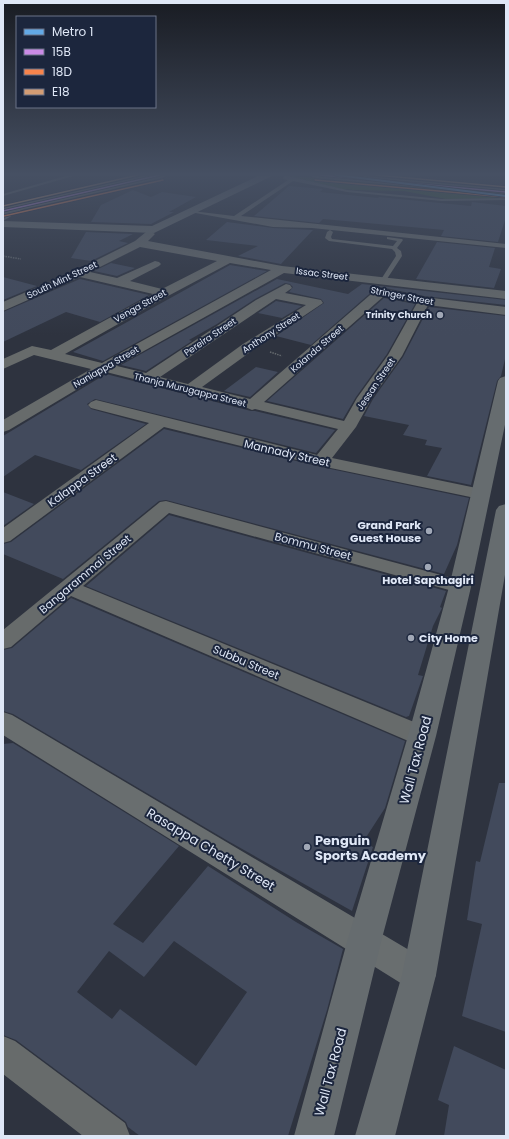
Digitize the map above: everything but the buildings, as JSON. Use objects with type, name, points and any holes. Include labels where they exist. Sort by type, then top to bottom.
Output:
[{"type":"main road","points":[[108,228],[154,230]]},
{"type":"main road","name":"South Mint Street","points":[[154,230],[158,228]]},
{"type":"main road","name":"Wall Tax Road","points":[[314,1136],[364,942],[422,736],[460,587],[506,381]]},
{"type":"main road","points":[[375,1136],[419,975],[506,510]]},
{"type":"main road","name":"Rasappa Chetty Street","points":[[4,725],[419,975]]},
{"type":"street","name":"South Mint Street","points":[[3,307],[79,273],[139,242],[154,230]]},
{"type":"street","name":"Issac Street","points":[[139,242],[304,273]]},
{"type":"street","name":"Venga Street","points":[[53,355],[164,292],[229,259]]},
{"type":"street","points":[[119,282],[155,264]]},
{"type":"street","name":"Naniappa Street","points":[[3,427],[103,368],[282,269]]},
{"type":"street","points":[[79,273],[164,292]]},
{"type":"street","name":"Stringer Street","points":[[304,273],[382,287],[424,301],[506,311]]},
{"type":"street","name":"Pereira Street","points":[[147,379],[274,295],[304,273]]},
{"type":"street","points":[[382,287],[506,295]]},
{"type":"street","name":"Kolanda Street","points":[[252,405],[382,287]]},
{"type":"street","name":"Anthony Street","points":[[190,389],[248,347],[317,303],[274,295]]},
{"type":"street","name":"Jessan Street","points":[[320,461],[348,428],[365,398],[395,356],[424,301]]},
{"type":"street","name":"Thanja Murugappa Street","points":[[3,365],[32,350],[348,428]]},
{"type":"street","name":"Mannady Street","points":[[96,405],[320,461],[480,494]]},
{"type":"street","name":"Kalappa Street","points":[[3,538],[160,422]]},
{"type":"street","name":"Bommu Street","points":[[166,506],[460,587]]},
{"type":"street","name":"Bangarammai Street","points":[[3,642],[166,506]]},
{"type":"street","name":"Subbu Street","points":[[69,588],[422,736]]},
{"type":"street","points":[[3,1053],[112,1136]]},
{"type":"lane","points":[[322,228],[400,240],[394,248]]},
{"type":"lane","points":[[331,230],[505,246]]},
{"type":"lane","points":[[331,230],[328,238],[330,240],[394,248],[398,251],[399,256],[382,287]]},
{"type":"path","points":[[3,256],[21,259]]},
{"type":"path","points":[[248,347],[302,361]]},
{"type":"place","name":"Trinity Church","points":[[440,315]]},
{"type":"place","name":"Grand Park Guest House","points":[[429,531]]},
{"type":"place","name":"Hotel Sapthagiri","points":[[428,567]]},
{"type":"place","name":"City Home","points":[[411,638]]},
{"type":"place","name":"Penguin Sports Academy","points":[[307,847]]}]
